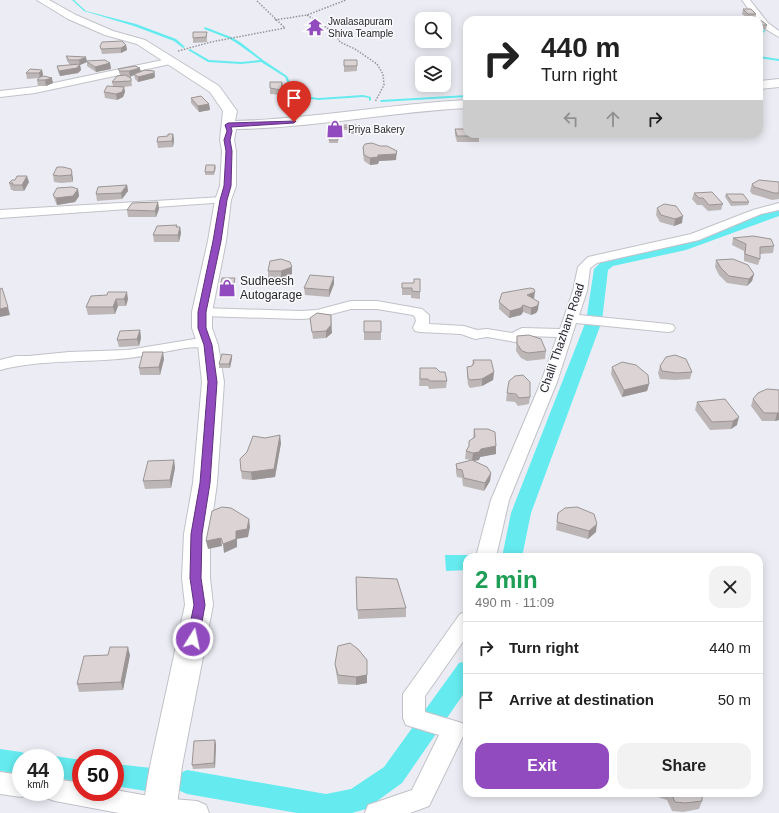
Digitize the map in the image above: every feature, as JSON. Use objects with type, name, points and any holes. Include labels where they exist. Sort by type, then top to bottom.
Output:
[{"type":"main road","points":[[42,0],[72,17],[109,32],[141,42],[214,88],[230,111],[228,125],[230,131],[227,140],[229,151],[228,186],[223,200],[217,241],[202,312],[202,328],[206,341],[213,382],[205,483],[196,534],[196,578],[200,605],[166,766],[159,811]]},
{"type":"main road","points":[[763,85],[779,83]]},
{"type":"main road","points":[[228,125],[250,125],[309,120],[440,105],[463,104]]},
{"type":"street","points":[[746,0],[758,16]]},
{"type":"street","points":[[763,22],[779,35]]},
{"type":"street","points":[[0,94],[35,90],[167,58]]},
{"type":"street","points":[[0,214],[223,200]]},
{"type":"street","name":"Chalil Thazham Road","points":[[487,553],[500,500],[549,382],[580,291],[584,267],[593,260],[695,237],[757,212],[779,206]]},
{"type":"street","points":[[202,312],[300,315],[317,314],[351,305],[378,305],[417,312],[422,315],[423,321],[420,328],[464,330],[475,335],[487,333],[515,338],[522,332],[566,333]]},
{"type":"street","points":[[571,318],[668,328]]},
{"type":"street","points":[[0,365],[16,360],[29,361],[69,356],[129,354],[138,351],[152,351],[187,343],[202,343],[206,341]]},
{"type":"street","points":[[377,813],[420,798],[451,732],[414,718],[414,694],[463,626]]},
{"type":"street","points":[[0,783],[12,785]]},
{"type":"street","points":[[64,792],[159,811],[196,813]]},
{"type":"path","points":[[167,58],[211,42],[285,28],[256,0]]},
{"type":"path","points":[[275,20],[307,15],[346,0]]},
{"type":"path","points":[[307,15],[335,34],[340,42],[356,49],[378,64],[383,74],[384,85],[375,100],[376,112]]},
{"type":"water","points":[[445,555],[463,555],[463,570],[446,571]]},
{"type":"building","points":[[743,9],[751,9],[756,14],[748,14]]},
{"type":"building","points":[[193,32],[207,32],[206,37],[193,38]]},
{"type":"building","points":[[122,41],[126,45],[121,48],[101,49],[100,46],[102,42]]},
{"type":"building","points":[[66,56],[86,57],[79,60],[69,60]]},
{"type":"building","points":[[105,60],[110,63],[95,67],[86,61]]},
{"type":"building","points":[[344,60],[357,60],[357,66],[344,66]]},
{"type":"building","points":[[80,64],[77,68],[59,71],[57,66]]},
{"type":"building","points":[[135,66],[140,68],[129,71],[120,71],[118,69]]},
{"type":"building","points":[[30,69],[42,70],[39,73],[26,73]]},
{"type":"building","points":[[145,70],[154,71],[154,73],[138,77],[134,74]]},
{"type":"building","points":[[125,75],[131,78],[131,81],[112,82],[117,76]]},
{"type":"building","points":[[44,76],[52,78],[37,80]]},
{"type":"building","points":[[270,82],[282,82],[281,90],[270,88]]},
{"type":"building","points":[[107,86],[124,87],[122,92],[116,94],[104,92]]},
{"type":"building","points":[[201,96],[209,104],[198,106],[191,98]]},
{"type":"building","points":[[331,125],[356,125],[355,131],[348,131],[348,127],[331,127]]},
{"type":"building","points":[[455,129],[463,129],[463,136],[457,136]]},
{"type":"building","points":[[330,133],[338,133],[338,140],[329,140]]},
{"type":"building","points":[[168,134],[173,134],[172,141],[157,142],[158,137],[168,136]]},
{"type":"building","points":[[372,143],[380,146],[387,146],[397,151],[396,154],[378,155],[378,157],[370,158],[364,155],[363,147],[365,144]]},
{"type":"building","points":[[206,165],[215,165],[214,172],[205,172]]},
{"type":"building","points":[[57,167],[71,169],[72,173],[71,175],[53,175]]},
{"type":"building","points":[[17,176],[27,176],[22,185],[12,185],[13,183],[9,183],[12,180],[15,180]]},
{"type":"building","points":[[759,180],[779,182],[779,193],[754,187],[752,184]]},
{"type":"building","points":[[127,185],[121,193],[96,194],[98,187]]},
{"type":"building","points":[[72,187],[78,189],[73,196],[56,198],[53,195],[57,188]]},
{"type":"building","points":[[712,192],[723,204],[709,205],[703,198],[699,198],[694,193]]},
{"type":"building","points":[[726,194],[743,194],[749,202],[732,202]]},
{"type":"building","points":[[158,202],[155,211],[127,210],[132,203]]},
{"type":"building","points":[[664,204],[676,206],[683,216],[675,219],[661,215],[657,208]]},
{"type":"building","points":[[177,225],[176,227],[180,227],[178,235],[153,235],[157,226]]},
{"type":"building","points":[[753,236],[771,239],[774,246],[760,247],[760,259],[745,254],[746,244],[733,238]]},
{"type":"building","points":[[281,259],[290,262],[292,267],[281,271],[268,271],[270,261]]},
{"type":"building","points":[[733,259],[748,265],[754,274],[749,279],[729,276],[716,260]]},
{"type":"building","points":[[310,275],[334,277],[329,290],[304,288]]},
{"type":"building","points":[[222,278],[235,278],[233,287],[220,287]]},
{"type":"building","points":[[414,279],[420,279],[420,292],[412,291],[412,288],[402,288],[402,283],[414,283]]},
{"type":"building","points":[[2,288],[8,307],[0,309],[0,289]]},
{"type":"building","points":[[530,288],[534,289],[535,292],[527,295],[539,302],[537,306],[531,308],[523,305],[521,308],[510,311],[499,302],[502,293]]},
{"type":"building","points":[[108,292],[127,292],[124,299],[116,299],[113,307],[86,307],[91,296],[107,295]]},
{"type":"building","points":[[317,313],[331,315],[331,325],[326,331],[312,332],[310,318]]},
{"type":"building","points":[[364,321],[381,321],[381,332],[364,332]]},
{"type":"building","points":[[140,330],[137,339],[117,340],[120,331]]},
{"type":"building","points":[[529,335],[541,339],[546,351],[528,353],[522,351],[517,344],[517,336]]},
{"type":"building","points":[[143,352],[163,352],[159,367],[139,368]]},
{"type":"building","points":[[222,354],[232,355],[229,364],[219,364]]},
{"type":"building","points":[[675,355],[686,359],[692,372],[677,373],[662,371],[660,366],[666,357]]},
{"type":"building","points":[[473,360],[491,360],[494,372],[482,379],[470,380],[468,378],[467,367],[472,366],[474,363]]},
{"type":"building","points":[[622,362],[636,365],[648,375],[649,384],[624,390],[612,367]]},
{"type":"building","points":[[420,368],[436,368],[440,372],[445,372],[447,381],[430,381],[428,379],[420,379]]},
{"type":"building","points":[[523,375],[530,382],[530,397],[519,398],[516,394],[507,393],[509,381],[515,376]]},
{"type":"building","points":[[767,389],[779,390],[779,413],[764,413],[753,399],[758,393]]},
{"type":"building","points":[[725,399],[739,417],[733,421],[712,422],[697,402]]},
{"type":"building","points":[[474,429],[488,429],[495,432],[496,446],[481,449],[479,452],[473,453],[466,451],[469,446],[469,441],[475,437]]},
{"type":"building","points":[[280,435],[274,469],[251,472],[241,471],[240,459],[247,452],[253,436],[265,438]]},
{"type":"building","points":[[174,460],[170,480],[143,481],[148,461]]},
{"type":"building","points":[[472,460],[487,467],[491,473],[485,483],[464,478],[462,470],[457,469],[456,464]]},
{"type":"building","points":[[222,507],[231,508],[249,519],[247,529],[236,531],[236,539],[223,544],[221,538],[206,541],[212,511]]},
{"type":"building","points":[[577,507],[594,514],[597,524],[589,531],[557,522],[558,513],[565,508]]},
{"type":"building","points":[[356,577],[397,579],[406,608],[357,610]]},
{"type":"building","points":[[350,643],[358,649],[367,660],[367,675],[356,677],[338,675],[335,664],[338,646]]},
{"type":"building","points":[[110,647],[128,647],[121,682],[77,684],[84,656],[108,655]]},
{"type":"building","points":[[215,740],[214,763],[192,765],[194,741]]},
{"type":"building","points":[[673,797],[702,797],[702,801],[685,803],[675,802]]},
{"type":"waterway","points":[[73,0],[85,11],[135,25],[175,40],[184,47]]},
{"type":"waterway","points":[[763,25],[766,29],[763,32]]},
{"type":"waterway","points":[[205,28],[230,38]]},
{"type":"waterway","points":[[231,39],[239,43],[262,61]]},
{"type":"waterway","points":[[189,50],[208,61],[241,63],[262,61]]},
{"type":"waterway","points":[[763,58],[779,60]]},
{"type":"waterway","points":[[262,61],[286,77],[292,89],[302,97],[319,99],[363,96],[370,98],[370,100]]},
{"type":"waterway","points":[[381,101],[463,96]]},
{"type":"waterway","points":[[513,553],[521,513],[594,321],[601,269],[608,263],[681,247],[779,212]]},
{"type":"waterway","points":[[187,782],[326,806],[357,800],[393,775],[463,676]]},
{"type":"waterway","points":[[0,760],[12,762]]},
{"type":"waterway","points":[[64,768],[72,770]]},
{"type":"waterway","points":[[124,776],[152,780]]},
{"type":"place","name":"Jwalasapuram Shiva Teample","points":[[315,27]]},
{"type":"place","name":"Priya Bakery","points":[[335,129]]},
{"type":"place","name":"Sudheesh Autogarage","points":[[227,288]]},
{"type":"route","points":[[193,639],[200,605],[196,578],[196,534],[205,483],[213,382],[208,345],[202,328],[202,312],[217,241],[223,200],[228,186],[227,163],[229,151],[227,140],[230,131],[228,125],[294,122]]}]
